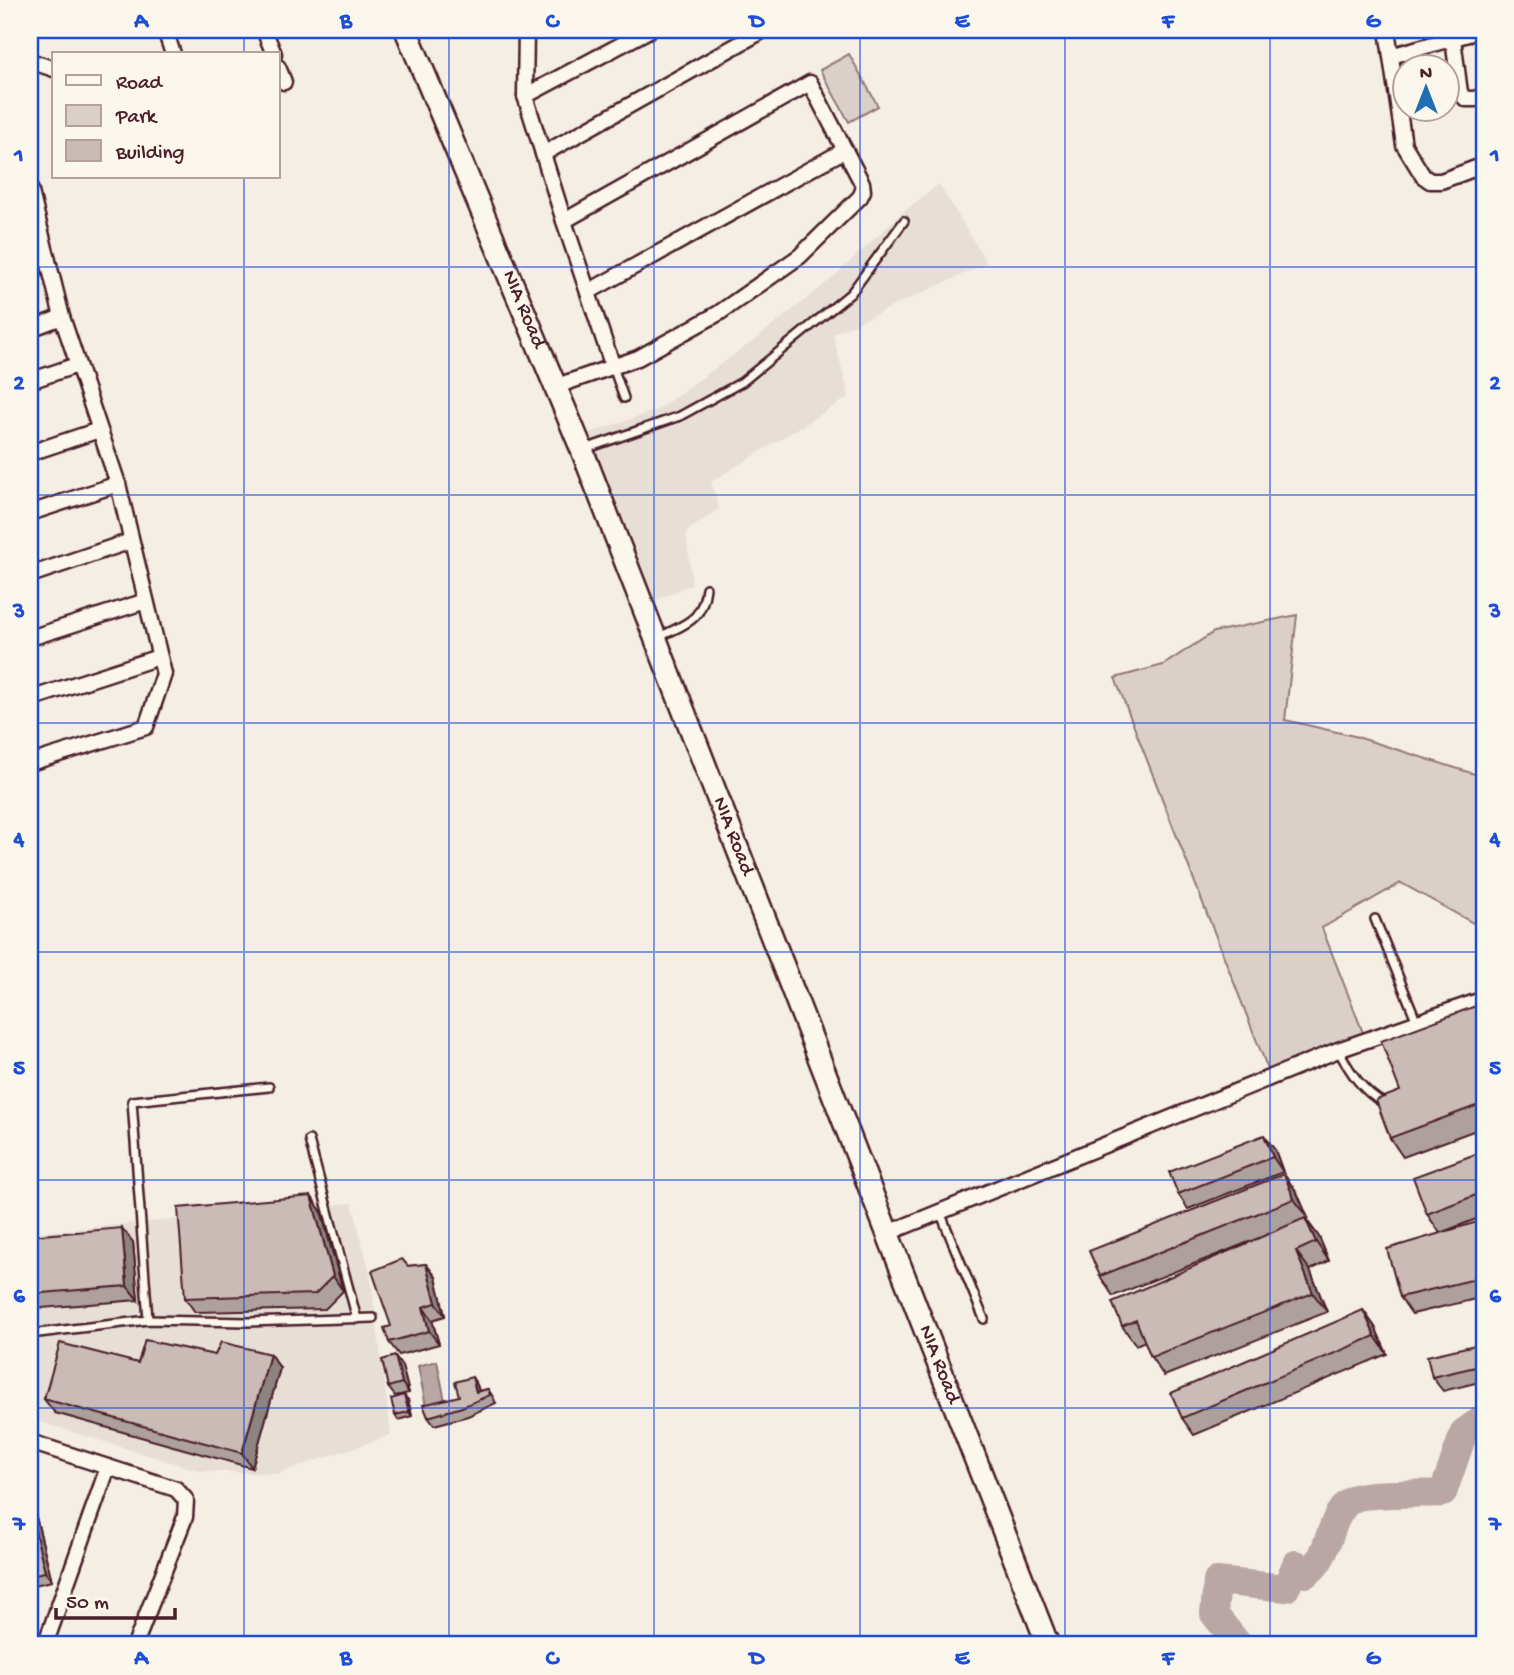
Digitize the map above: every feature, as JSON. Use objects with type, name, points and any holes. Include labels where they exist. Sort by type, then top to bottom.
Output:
[{"type":"street","points":[[165,30],[172,52]]},
{"type":"street","points":[[264,30],[273,52]]},
{"type":"street","name":"NIA Road","points":[[406,30],[582,450],[1048,1645]]},
{"type":"street","points":[[527,30],[525,96],[613,367]]},
{"type":"street","points":[[525,96],[649,30]]},
{"type":"street","points":[[543,154],[764,30]]},
{"type":"street","points":[[1387,30],[1404,145],[1423,176],[1430,181],[1441,181],[1484,164]]},
{"type":"street","points":[[1391,55],[1452,35],[1482,30]]},
{"type":"street","points":[[1452,35],[1460,93],[1466,99],[1484,95]]},
{"type":"street","points":[[30,61],[52,68]]},
{"type":"street","points":[[280,72],[284,82]]},
{"type":"street","points":[[554,387],[638,358],[719,313],[800,256],[863,191],[862,183],[810,83],[564,222]]},
{"type":"street","points":[[588,292],[845,150]]},
{"type":"street","points":[[30,188],[62,317],[118,484],[164,674],[145,727],[30,762]]},
{"type":"street","points":[[30,262],[47,256]]},
{"type":"street","points":[[30,329],[62,317]]},
{"type":"street","points":[[30,381],[77,365]]},
{"type":"street","points":[[30,453],[99,430]]},
{"type":"street","points":[[30,513],[118,484]]},
{"type":"street","points":[[30,575],[131,541]]},
{"type":"street","points":[[30,638],[146,601]]},
{"type":"street","points":[[30,699],[159,657]]},
{"type":"street","points":[[888,1233],[1338,1050],[1484,999]]},
{"type":"street","points":[[30,1442],[176,1489],[186,1500],[185,1517],[135,1645]]},
{"type":"street","points":[[45,1645],[108,1467]]},
{"type":"lane","points":[[582,450],[680,416],[742,382],[851,293],[904,221]]},
{"type":"lane","points":[[613,367],[624,398]]},
{"type":"lane","points":[[654,640],[696,617],[704,604],[706,588]]},
{"type":"lane","points":[[1375,919],[1417,1022]]},
{"type":"lane","points":[[1338,1050],[1357,1083],[1374,1098],[1394,1109]]},
{"type":"lane","points":[[148,1320],[132,1101],[269,1087]]},
{"type":"lane","points":[[309,1140],[357,1319]]},
{"type":"lane","points":[[940,1212],[984,1319]]},
{"type":"lane","points":[[30,1334],[148,1320],[247,1322],[373,1318]]},
{"type":"shaded area","points":[[939,184],[987,263],[833,334],[849,397],[711,482],[719,509],[686,532],[692,584],[654,601],[584,435],[657,410],[753,341],[829,281],[902,213]]},
{"type":"shaded area","points":[[352,1203],[370,1273],[391,1435],[277,1474],[200,1471],[30,1419],[30,1233]]},
{"type":"shaded area","points":[[437,1361],[445,1401],[426,1406],[418,1366]]},
{"type":"green space","points":[[849,54],[878,106],[849,122],[820,70]]},
{"type":"green space","points":[[1297,615],[1285,720],[1354,736],[1484,777],[1484,929],[1401,883],[1322,928],[1367,1043],[1272,1080],[1115,678],[1163,665],[1214,632]]},
{"type":"building","points":[[1484,1003],[1484,1103],[1390,1138],[1376,1100],[1400,1091],[1381,1041]]},
{"type":"building","points":[[1264,1135],[1273,1157],[1178,1194],[1169,1172]]},
{"type":"building","points":[[1484,1151],[1484,1192],[1427,1214],[1413,1177]]},
{"type":"building","points":[[1284,1174],[1294,1199],[1100,1276],[1089,1251]]},
{"type":"building","points":[[311,1196],[333,1276],[315,1294],[185,1298],[178,1208]]},
{"type":"building","points":[[1305,1218],[1316,1242],[1296,1251],[1313,1293],[1151,1357],[1136,1320],[1122,1326],[1112,1302]]},
{"type":"building","points":[[1484,1220],[1484,1277],[1400,1297],[1387,1249]]},
{"type":"building","points":[[122,1228],[127,1286],[30,1294],[30,1236]]},
{"type":"building","points":[[402,1259],[408,1266],[426,1264],[436,1303],[423,1307],[429,1331],[389,1342],[384,1328],[391,1326],[372,1271]]},
{"type":"building","points":[[1363,1310],[1375,1336],[1182,1418],[1171,1393]]},
{"type":"building","points":[[145,1340],[215,1355],[221,1342],[270,1354],[242,1453],[44,1399],[60,1343],[138,1363]]},
{"type":"building","points":[[1484,1343],[1484,1365],[1432,1377],[1427,1356]]},
{"type":"building","points":[[395,1356],[402,1383],[388,1387],[382,1360]]},
{"type":"building","points":[[472,1377],[476,1392],[488,1389],[490,1395],[428,1417],[423,1405],[459,1396],[455,1382]]},
{"type":"building","points":[[404,1395],[409,1412],[395,1415],[391,1399]]},
{"type":"building","points":[[30,1511],[45,1572],[30,1575]]},
{"type":"waterway","points":[[1239,1645],[1214,1614],[1217,1581],[1286,1588],[1296,1564],[1306,1574],[1315,1567],[1339,1514],[1355,1498],[1384,1494],[1443,1493],[1464,1432],[1484,1418]]}]
